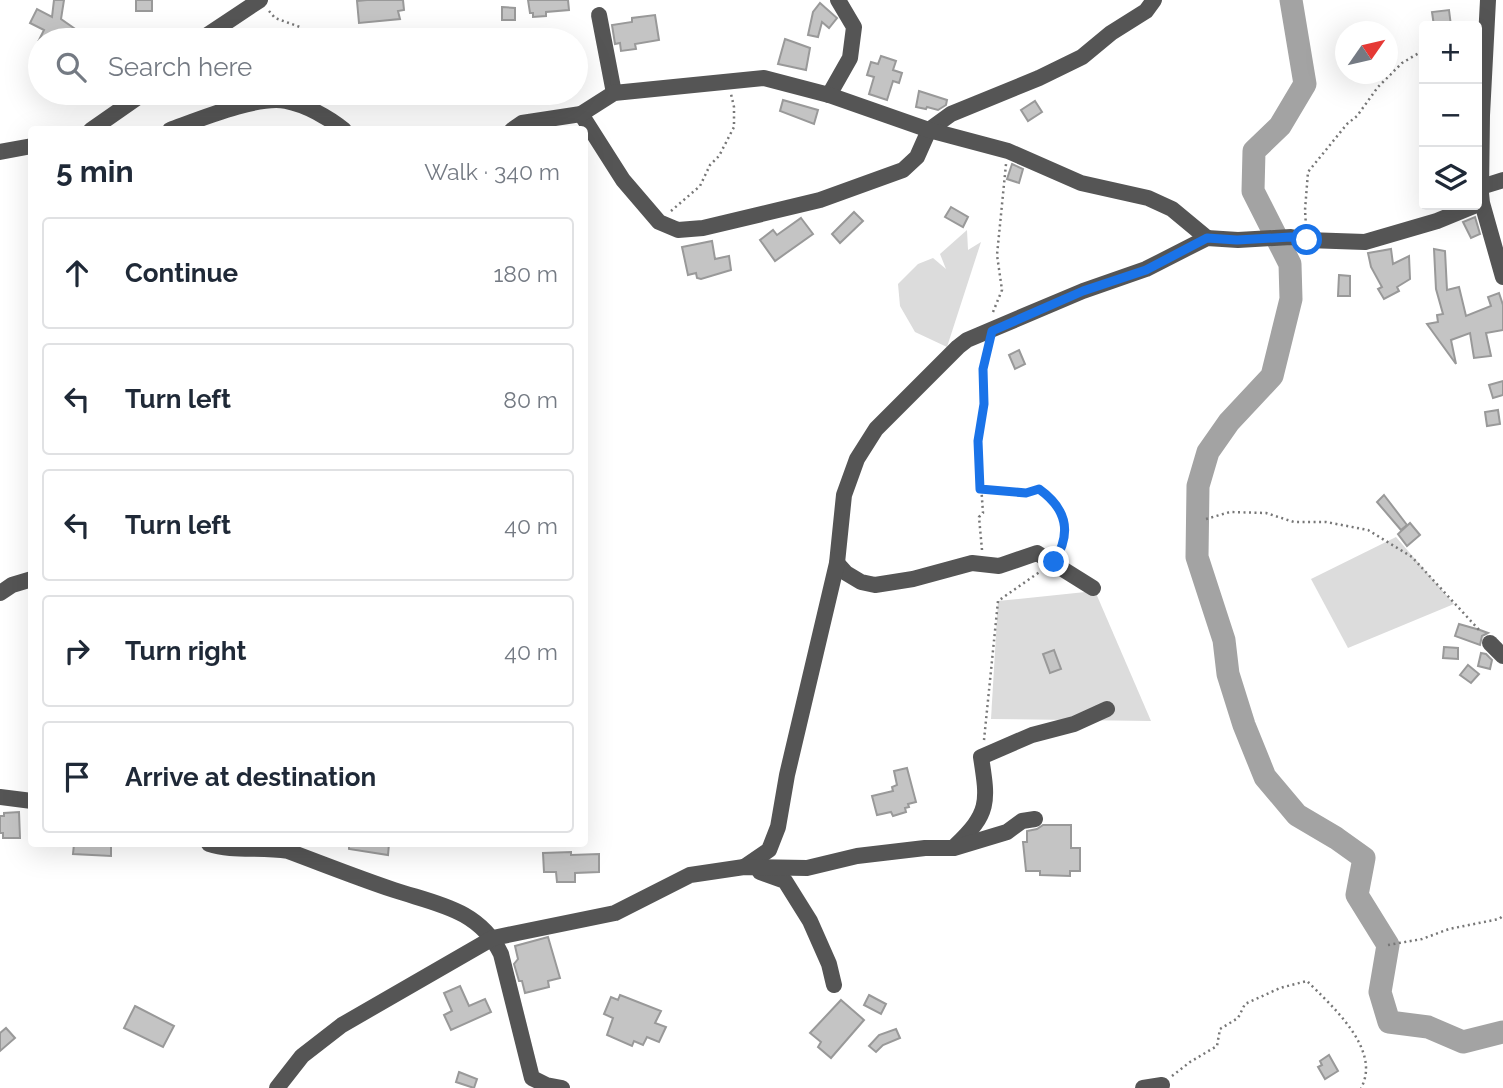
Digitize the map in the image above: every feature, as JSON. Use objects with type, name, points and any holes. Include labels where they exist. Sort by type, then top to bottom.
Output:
[{"type":"street","points":[[214,28],[240,6],[260,0]]},
{"type":"street","points":[[829,95],[850,58],[854,27],[838,0]]},
{"type":"street","points":[[581,114],[623,180],[659,222],[678,230],[703,228],[820,200],[903,170],[917,157],[929,130],[951,114],[1082,57],[1111,33],[1146,11],[1154,0]]},
{"type":"street","points":[[1481,147],[1488,0]]},
{"type":"street","points":[[599,15],[614,93]]},
{"type":"street","points":[[518,126],[522,123],[581,114],[614,93],[764,78],[829,95],[929,130],[1008,150],[1081,183],[1148,198],[1172,209],[1207,238]]},
{"type":"street","points":[[97,126],[127,105]]},
{"type":"street","points":[[182,126],[248,105]]},
{"type":"street","points":[[298,105],[315,111],[338,126]]},
{"type":"street","points":[[0,152],[28,147]]},
{"type":"street","points":[[1482,198],[1503,180]]},
{"type":"street","points":[[744,867],[769,850],[778,827],[787,775],[837,563],[844,495],[857,459],[876,429],[958,347],[967,340],[1083,291],[1146,270],[1207,238],[1237,240],[1291,237],[1365,242],[1437,221],[1459,210]]},
{"type":"street","points":[[1482,210],[1503,277]]},
{"type":"street","points":[[837,563],[846,573],[861,582],[875,585],[972,564],[999,566],[1037,554],[1093,588]]},
{"type":"street","points":[[0,593],[12,585],[28,580]]},
{"type":"street","points":[[1490,642],[1503,656]]},
{"type":"street","points":[[954,848],[982,815],[986,793],[981,757],[1032,735],[1074,724],[1107,709]]},
{"type":"street","points":[[0,797],[28,800]]},
{"type":"street","points":[[277,1088],[302,1056],[342,1025],[493,938],[615,913],[690,876],[744,867],[807,868],[857,856],[912,849],[954,848],[1007,832],[1022,821],[1035,819]]},
{"type":"street","points":[[218,847],[270,847],[288,851],[396,891],[446,905],[472,920],[493,938],[501,954],[532,1078],[546,1085],[562,1088]]},
{"type":"street","points":[[744,867],[785,881],[810,921],[829,964],[834,985]]},
{"type":"street","points":[[1143,1088],[1162,1085]]},
{"type":"path","points":[[260,0],[275,18],[300,28]]},
{"type":"path","points":[[1307,240],[1304,210],[1308,172],[1347,124],[1357,116],[1378,87],[1402,63],[1419,53]]},
{"type":"path","points":[[659,222],[700,186],[734,127],[734,107],[727,80]]},
{"type":"path","points":[[982,565],[979,517],[983,513],[978,441],[984,404],[983,369],[992,331],[991,318],[1002,290],[997,255],[1008,150]]},
{"type":"path","points":[[980,489],[1026,493],[1039,489],[1054,500],[1063,515],[1064,547],[1054,562],[998,601],[981,757]]},
{"type":"path","points":[[1206,519],[1230,512],[1266,513],[1294,522],[1326,522],[1368,530],[1412,556],[1490,642]]},
{"type":"path","points":[[1388,945],[1422,939],[1449,929],[1503,916]]},
{"type":"path","points":[[1162,1085],[1190,1062],[1217,1046],[1220,1029],[1238,1018],[1244,1004],[1280,988],[1307,981],[1340,1015],[1366,1056],[1368,1076],[1361,1088]]},
{"type":"shaded area","points":[[967,230],[968,250],[981,242],[947,347],[915,332],[900,306],[898,284],[918,264],[933,258],[946,269],[940,254]]},
{"type":"shaded area","points":[[1396,537],[1454,604],[1348,648],[1311,579]]},
{"type":"shaded area","points":[[1095,591],[1151,721],[991,719],[998,601]]},
{"type":"building","points":[[54,0],[64,0],[61,19],[74,28],[40,28],[30,23],[37,9],[52,17]]},
{"type":"building","points":[[136,0],[152,0],[152,11],[136,11]]},
{"type":"building","points":[[403,0],[404,10],[398,11],[400,19],[359,23],[357,1]]},
{"type":"building","points":[[528,0],[568,0],[569,10],[546,12],[546,16],[533,17]]},
{"type":"building","points":[[820,3],[837,18],[829,28],[822,22],[818,37],[808,35],[813,12]]},
{"type":"building","points":[[502,7],[515,8],[515,20],[502,20]]},
{"type":"building","points":[[1449,10],[1450,21],[1433,21],[1432,12]]},
{"type":"building","points":[[655,15],[659,40],[635,44],[636,49],[621,51],[620,43],[615,44],[612,25],[632,22],[632,18]]},
{"type":"building","points":[[785,39],[810,48],[806,70],[778,64]]},
{"type":"building","points":[[881,56],[896,61],[893,70],[902,73],[899,83],[893,81],[887,100],[869,94],[874,77],[867,75],[871,62],[878,64]]},
{"type":"building","points":[[919,91],[947,100],[946,105],[938,110],[916,107]]},
{"type":"building","points":[[783,100],[818,110],[814,124],[780,111]]},
{"type":"building","points":[[1035,101],[1042,112],[1028,121],[1021,110]]},
{"type":"building","points":[[1012,164],[1023,169],[1019,183],[1007,179]]},
{"type":"building","points":[[951,207],[968,217],[963,227],[945,217]]},
{"type":"building","points":[[854,212],[863,221],[840,243],[832,234]]},
{"type":"building","points":[[1475,217],[1480,234],[1471,238],[1463,222]]},
{"type":"building","points":[[801,218],[813,234],[775,261],[760,240],[773,230],[777,235]]},
{"type":"building","points":[[712,241],[715,259],[729,256],[731,270],[701,279],[697,278],[696,273],[688,275],[682,247]]},
{"type":"building","points":[[1391,249],[1393,264],[1409,256],[1410,279],[1397,287],[1399,291],[1384,299],[1378,289],[1382,287],[1371,267],[1368,253]]},
{"type":"building","points":[[1434,249],[1445,251],[1447,290],[1459,287],[1466,316],[1491,306],[1488,297],[1499,293],[1503,305],[1503,330],[1486,333],[1491,356],[1474,358],[1470,333],[1451,340],[1456,364],[1427,324],[1438,322],[1437,315],[1443,314],[1436,289]]},
{"type":"building","points":[[1339,275],[1350,276],[1350,296],[1338,296]]},
{"type":"building","points":[[1019,350],[1025,364],[1015,369],[1009,355]]},
{"type":"building","points":[[1503,381],[1503,395],[1493,398],[1489,385]]},
{"type":"building","points":[[1498,410],[1500,424],[1487,426],[1485,412]]},
{"type":"building","points":[[1384,495],[1407,525],[1401,530],[1377,502]]},
{"type":"building","points":[[1410,523],[1420,535],[1407,546],[1398,534]]},
{"type":"building","points":[[1459,624],[1488,633],[1482,636],[1480,645],[1455,636]]},
{"type":"building","points":[[1444,647],[1458,648],[1458,659],[1443,658]]},
{"type":"building","points":[[1054,650],[1061,669],[1050,673],[1043,654]]},
{"type":"building","points":[[1481,653],[1492,660],[1490,669],[1478,666]]},
{"type":"building","points":[[1468,665],[1479,674],[1471,683],[1460,675]]},
{"type":"building","points":[[907,768],[916,802],[908,804],[906,812],[893,816],[891,812],[877,815],[872,796],[893,791],[892,787],[897,785],[894,771]]},
{"type":"building","points":[[19,812],[20,838],[3,838],[3,833],[0,833],[0,816],[4,816],[4,813]]},
{"type":"building","points":[[1043,825],[1071,825],[1071,848],[1080,848],[1080,871],[1070,871],[1070,876],[1040,875],[1040,871],[1026,871],[1023,842],[1027,842],[1027,831]]},
{"type":"building","points":[[74,847],[111,847],[111,856],[73,854]]},
{"type":"building","points":[[349,847],[389,847],[388,855]]},
{"type":"building","points":[[571,852],[571,855],[599,854],[599,872],[575,873],[575,882],[557,882],[556,872],[544,872],[543,853]]},
{"type":"building","points":[[548,937],[560,978],[548,981],[549,987],[525,993],[514,964],[518,959],[515,946]]},
{"type":"building","points":[[460,986],[469,1006],[485,999],[491,1012],[451,1030],[444,1015],[452,1011],[444,993]]},
{"type":"building","points":[[620,995],[661,1011],[655,1023],[666,1027],[659,1042],[647,1037],[643,1045],[634,1041],[632,1046],[607,1035],[613,1018],[604,1014],[611,997],[618,1000]]},
{"type":"building","points":[[869,995],[886,1004],[881,1014],[864,1005]]},
{"type":"building","points":[[841,1000],[864,1020],[831,1058],[818,1047],[821,1042],[810,1033]]},
{"type":"building","points":[[135,1006],[174,1026],[163,1047],[124,1028]]},
{"type":"building","points":[[6,1028],[15,1038],[0,1051],[0,1033]]},
{"type":"building","points":[[896,1029],[900,1038],[883,1045],[876,1052],[869,1046],[879,1035]]},
{"type":"building","points":[[1329,1055],[1338,1071],[1325,1079],[1318,1067],[1322,1065],[1320,1061]]},
{"type":"building","points":[[459,1072],[477,1079],[474,1088],[456,1082]]},
{"type":"waterway","points":[[1291,0],[1305,84],[1280,126],[1254,151],[1253,191],[1290,264],[1291,299],[1272,376],[1229,422],[1208,452],[1198,486],[1197,557],[1224,640],[1228,674],[1244,725],[1265,777],[1297,815],[1364,858],[1357,895],[1388,945],[1380,992],[1389,1022],[1428,1027],[1463,1042],[1503,1032]]},
{"type":"route","points":[[1054,562],[1064,547],[1063,515],[1054,500],[1039,489],[1026,493],[980,489],[978,441],[984,404],[983,369],[992,331],[1083,291],[1146,270],[1207,238],[1237,240],[1291,237],[1307,240]]}]
